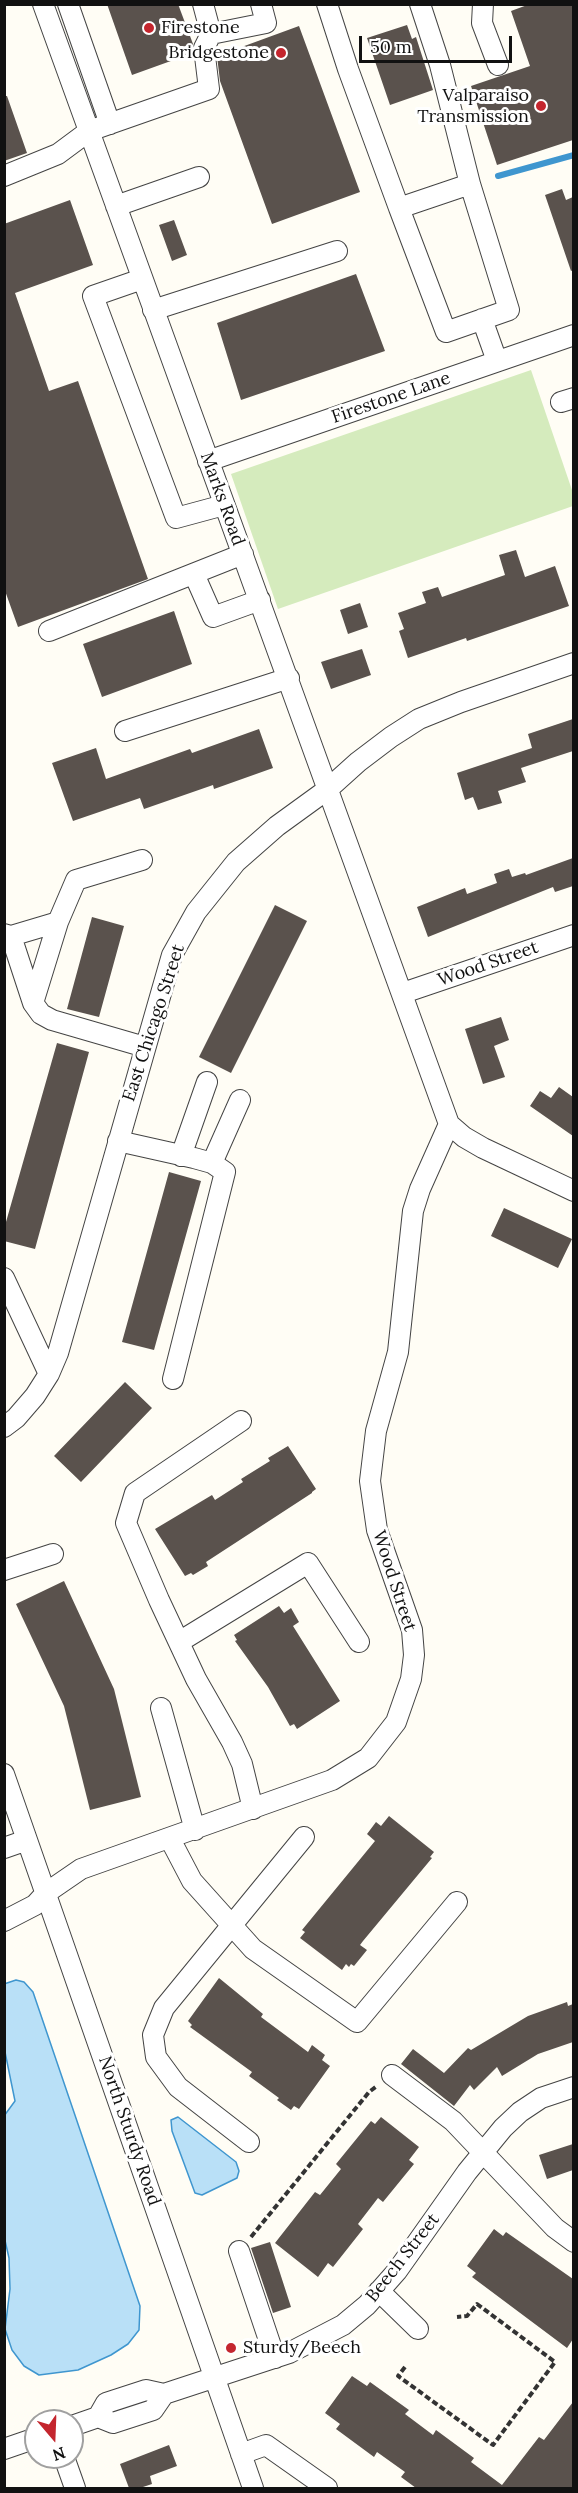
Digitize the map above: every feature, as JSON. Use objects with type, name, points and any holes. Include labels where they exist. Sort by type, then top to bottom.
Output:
[{"type":"street","points":[[4,176],[58,154],[89,131],[209,89],[204,48],[211,34],[203,4]]},
{"type":"street","points":[[211,34],[266,23],[261,4]]},
{"type":"street","points":[[327,4],[348,69],[446,332],[509,310],[470,184],[440,65],[420,4]]},
{"type":"street","points":[[483,4],[482,23],[498,65]]},
{"type":"street","points":[[45,10],[68,6],[110,124]]},
{"type":"street","name":"Marks Road","points":[[45,10],[449,1124]]},
{"type":"street","points":[[116,206],[199,177]]},
{"type":"street","points":[[399,208],[470,184]]},
{"type":"street","points":[[153,310],[337,251]]},
{"type":"street","points":[[142,279],[93,296],[176,518],[224,505]]},
{"type":"street","points":[[482,320],[497,361]]},
{"type":"street","name":"Firestone Lane","points":[[208,460],[573,334]]},
{"type":"street","points":[[49,631],[243,555]]},
{"type":"street","points":[[194,574],[213,617],[260,600]]},
{"type":"street","name":"East Chicago Street","points":[[4,1427],[16,1418],[35,1396],[49,1374],[58,1353],[172,955],[196,912],[236,862],[277,826],[328,789],[391,736],[419,719],[461,702],[573,663]]},
{"type":"street","points":[[124,731],[288,678]]},
{"type":"street","points":[[33,1003],[58,922],[76,880],[142,860]]},
{"type":"street","points":[[58,922],[8,935],[33,1003],[41,1014],[52,1020],[145,1047]]},
{"type":"street","name":"Wood Street","points":[[403,993],[573,935]]},
{"type":"street","points":[[181,1156],[207,1082]]},
{"type":"street","points":[[212,1163],[240,1100]]},
{"type":"street","points":[[449,1124],[464,1137],[483,1148],[573,1191]]},
{"type":"street","name":"Wood Street","points":[[4,1921],[35,1905],[46,1893],[81,1869],[253,1809],[332,1780],[352,1770],[368,1758],[383,1742],[396,1722],[405,1703],[411,1679],[414,1655],[412,1630],[377,1530],[370,1481],[376,1431],[398,1352],[413,1211],[449,1124]]},
{"type":"street","points":[[118,1141],[212,1163],[225,1172],[173,1379]]},
{"type":"street","points":[[4,1278],[49,1374]]},
{"type":"street","points":[[241,1421],[135,1493],[126,1523],[196,1679],[242,1764],[253,1809]]},
{"type":"street","points":[[4,1570],[53,1554]]},
{"type":"street","points":[[179,1642],[308,1563],[359,1642]]},
{"type":"street","points":[[161,1708],[195,1830]]},
{"type":"street","name":"North Sturdy Road","points":[[4,1774],[253,2488]]},
{"type":"street","points":[[249,2142],[172,2081],[156,2057],[153,2035],[164,2008],[304,1837]]},
{"type":"street","points":[[170,1839],[192,1881],[253,1949],[357,2022],[457,1902]]},
{"type":"street","points":[[4,1848],[27,1840]]},
{"type":"street","points":[[392,2075],[453,2121],[555,2228],[573,2242]]},
{"type":"street","name":"Beech Street","points":[[84,2422],[98,2417],[113,2423],[153,2410],[164,2394],[289,2353],[343,2325],[397,2271],[483,2151],[520,2112],[541,2098],[573,2087]]},
{"type":"street","points":[[239,2251],[274,2358]]},
{"type":"street","points":[[379,2291],[418,2330]]},
{"type":"street","points":[[4,2449],[24,2442]]},
{"type":"street","points":[[241,2454],[266,2445],[327,2488]]},
{"type":"street","points":[[68,2469],[75,2488]]},
{"type":"path","points":[[239,2251],[369,2091],[392,2075]]},
{"type":"path","points":[[405,2367],[398,2376],[493,2445],[555,2362],[477,2304],[467,2316],[457,2317]]},
{"type":"green space","points":[[531,370],[573,493],[573,506],[278,609],[231,474]]},
{"type":"water","points":[[16,1980],[24,1982],[33,1992],[140,2306],[139,2330],[128,2344],[111,2355],[78,2370],[39,2375],[24,2366],[12,2350],[5,2329],[10,2289],[9,2258],[4,2236],[4,2116],[15,2101],[5,2052],[4,1984]]},
{"type":"water","points":[[178,2117],[236,2162],[239,2171],[237,2178],[202,2195],[195,2193],[172,2131],[171,2120]]},
{"type":"building","points":[[107,4],[178,4],[193,44],[193,53],[132,75]]},
{"type":"building","points":[[530,4],[573,4],[573,140],[497,165],[471,86],[530,66],[511,11]]},
{"type":"building","points":[[407,25],[412,39],[416,37],[433,90],[390,105],[367,38]]},
{"type":"building","points":[[299,26],[360,192],[272,224],[220,81],[217,56]]},
{"type":"building","points":[[4,96],[7,96],[27,153],[4,161]]},
{"type":"building","points":[[562,189],[566,200],[573,197],[573,270],[571,271],[545,195]]},
{"type":"building","points":[[70,200],[93,265],[15,293],[49,391],[78,381],[148,579],[18,627],[4,588],[4,224]]},
{"type":"building","points":[[174,220],[187,255],[172,261],[159,225]]},
{"type":"building","points":[[356,274],[385,351],[241,400],[217,323]]},
{"type":"building","points":[[516,550],[525,577],[555,566],[569,606],[467,641],[466,638],[408,658],[399,631],[404,629],[398,613],[426,603],[422,592],[438,587],[442,597],[505,575],[499,555]]},
{"type":"building","points":[[360,603],[368,627],[348,634],[340,610]]},
{"type":"building","points":[[174,611],[192,664],[102,697],[83,644]]},
{"type":"building","points":[[362,649],[371,675],[331,689],[321,662]]},
{"type":"building","points":[[573,719],[573,751],[521,768],[526,782],[498,791],[502,803],[478,810],[473,797],[465,800],[457,773],[532,748],[528,734]]},
{"type":"building","points":[[259,729],[273,768],[214,789],[213,785],[144,809],[140,798],[73,821],[52,763],[96,748],[106,779],[190,749],[192,753]]},
{"type":"building","points":[[573,858],[573,886],[555,892],[553,887],[428,937],[417,907],[465,888],[467,894],[497,883],[494,874],[509,869],[512,877],[525,873],[526,875]]},
{"type":"building","points":[[275,905],[307,921],[231,1073],[199,1057]]},
{"type":"building","points":[[92,917],[124,926],[99,1017],[67,1009]]},
{"type":"building","points":[[501,1017],[509,1040],[494,1046],[505,1077],[483,1084],[465,1029]]},
{"type":"building","points":[[57,1043],[89,1052],[35,1249],[4,1241],[4,1229]]},
{"type":"building","points":[[559,1087],[573,1097],[573,1136],[530,1106],[540,1091],[551,1098]]},
{"type":"building","points":[[169,1172],[201,1181],[154,1350],[122,1342]]},
{"type":"building","points":[[504,1208],[572,1239],[558,1268],[491,1236]]},
{"type":"building","points":[[125,1382],[152,1408],[81,1482],[54,1456]]},
{"type":"building","points":[[288,1446],[316,1489],[206,1562],[208,1566],[193,1575],[191,1573],[185,1576],[155,1529],[212,1495],[215,1500],[243,1482],[241,1479],[270,1461],[268,1458]]},
{"type":"building","points":[[64,1581],[114,1689],[141,1797],[90,1810],[64,1706],[16,1604]]},
{"type":"building","points":[[279,1606],[284,1613],[291,1608],[299,1622],[293,1626],[340,1701],[297,1729],[294,1724],[290,1726],[268,1687],[235,1641],[237,1640],[234,1635]]},
{"type":"building","points":[[389,1816],[434,1852],[430,1857],[432,1858],[360,1945],[367,1950],[354,1966],[351,1964],[349,1967],[346,1964],[342,1970],[300,1938],[305,1932],[302,1930],[375,1841],[367,1834],[376,1822],[381,1826]]},
{"type":"building","points":[[219,1978],[263,2014],[261,2017],[308,2052],[312,2045],[325,2055],[322,2060],[330,2066],[299,2109],[294,2106],[291,2110],[277,2100],[279,2098],[249,2076],[252,2072],[190,2027],[192,2025],[188,2021]]},
{"type":"building","points":[[567,2002],[568,2006],[573,2004],[573,2042],[538,2054],[502,2076],[497,2067],[474,2090],[470,2085],[454,2106],[401,2064],[413,2049],[444,2073],[468,2048],[471,2050],[528,2016]]},
{"type":"building","points":[[381,2117],[419,2147],[409,2160],[414,2164],[383,2202],[378,2198],[358,2224],[363,2229],[333,2267],[328,2263],[318,2277],[275,2243],[315,2192],[320,2195],[341,2169],[336,2164],[371,2121],[375,2124]]},
{"type":"building","points":[[573,2144],[573,2170],[547,2179],[539,2155]]},
{"type":"building","points":[[494,2229],[503,2236],[506,2232],[573,2279],[573,2339],[567,2348],[472,2277],[476,2273],[467,2266]]},
{"type":"building","points":[[270,2242],[291,2307],[273,2313],[251,2248]]},
{"type":"building","points":[[352,2376],[367,2386],[370,2382],[409,2410],[405,2414],[433,2435],[436,2430],[474,2458],[471,2462],[502,2485],[539,2437],[544,2440],[573,2402],[573,2488],[416,2488],[401,2477],[405,2472],[377,2452],[374,2457],[336,2429],[340,2424],[325,2413]]},
{"type":"building","points":[[169,2445],[177,2466],[150,2476],[152,2484],[140,2488],[129,2488],[120,2464]]},
{"type":"waterway","points":[[498,176],[574,155]]},
{"type":"place","name":"Firestone","points":[[149,28]]},
{"type":"place","name":"Bridgestone","points":[[281,53]]},
{"type":"place","name":"Valparaiso Transmission","points":[[541,106]]},
{"type":"place","name":"Sturdy/Beech","points":[[231,2348]]}]
